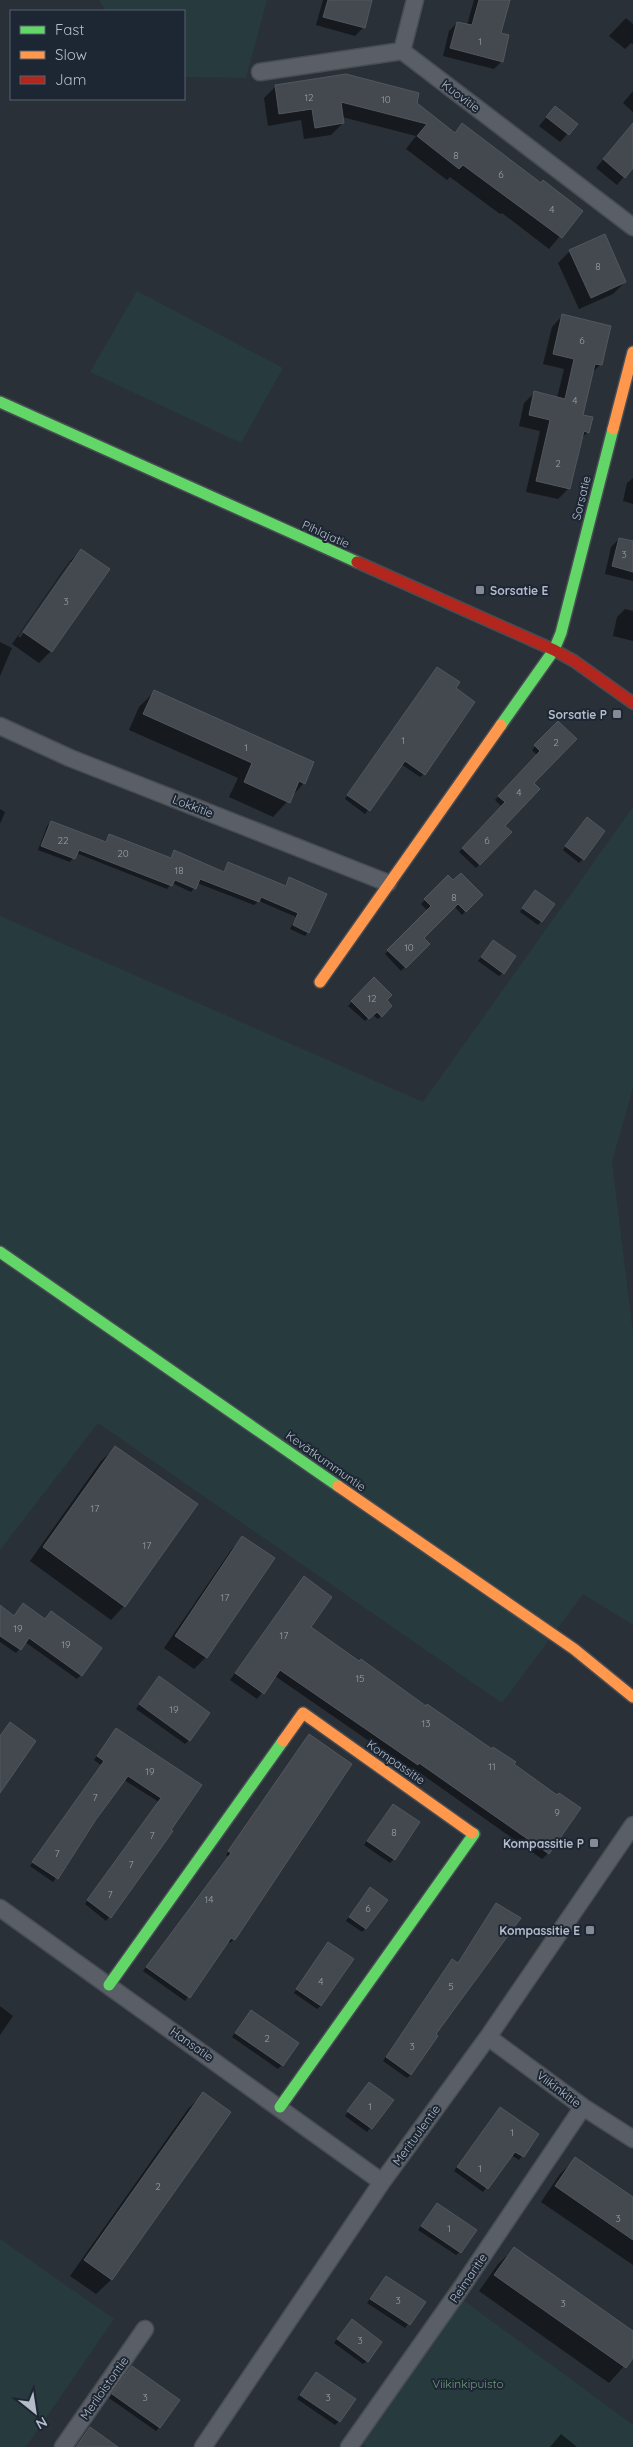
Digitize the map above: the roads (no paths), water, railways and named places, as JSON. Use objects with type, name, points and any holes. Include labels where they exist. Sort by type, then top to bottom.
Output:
[{"type":"street","points":[[260,72],[402,51],[415,0]]},
{"type":"street","name":"Kuovitie","points":[[402,51],[633,227]]},
{"type":"street","name":"Sorsatie","points":[[554,650],[561,633],[633,352]]},
{"type":"street","name":"Pihlajatie","points":[[0,402],[554,650],[633,703]]},
{"type":"street","points":[[320,982],[554,650]]},
{"type":"street","name":"Lokkitie","points":[[0,726],[70,758],[388,883]]},
{"type":"street","name":"Kevätkummuntie","points":[[0,1252],[574,1650],[633,1697]]},
{"type":"street","name":"Kompassitie","points":[[109,1985],[303,1713],[474,1834],[280,2106]]},
{"type":"street","name":"Merituulentie","points":[[203,2447],[382,2182],[488,2036],[633,1825]]},
{"type":"street","name":"Hansatie","points":[[0,1908],[280,2106],[382,2182]]},
{"type":"street","name":"Viikinkitie","points":[[488,2036],[583,2107],[633,2139]]},
{"type":"street","name":"Reimaritie","points":[[348,2447],[459,2291],[583,2107]]},
{"type":"street","name":"Meriloistontie","points":[[63,2447],[145,2328]]},
{"type":"place","name":"Sorsatie E","points":[[480,590]]},
{"type":"place","name":"Sorsatie P","points":[[617,714]]},
{"type":"place","name":"Kompassitie P","points":[[594,1843]]},
{"type":"place","name":"Kompassitie E","points":[[590,1930]]},
{"type":"park label","name":"Viikinkipuisto","points":[[468,2383]]}]
